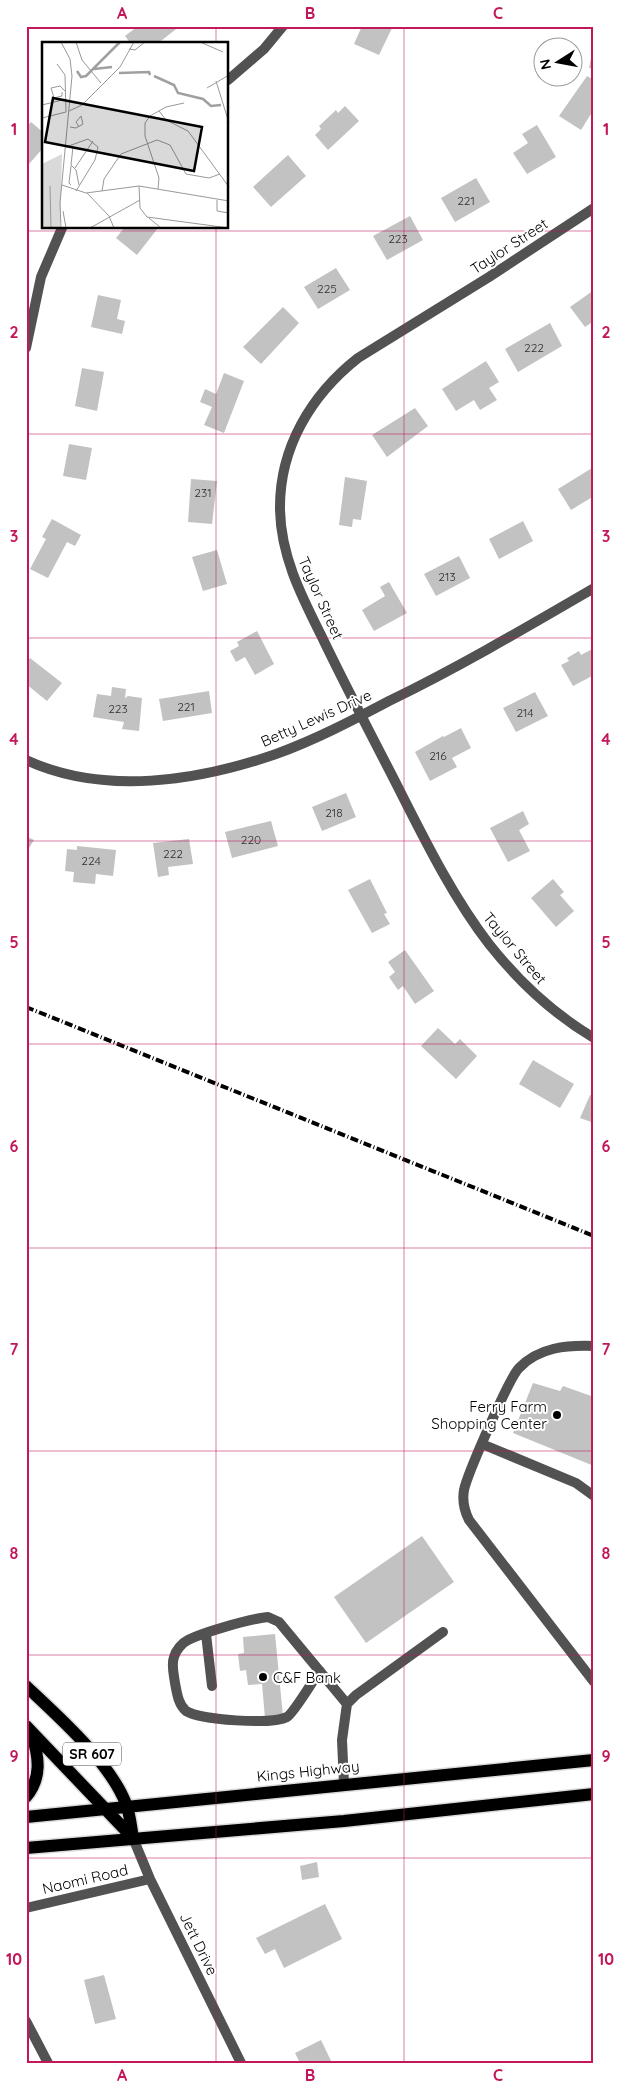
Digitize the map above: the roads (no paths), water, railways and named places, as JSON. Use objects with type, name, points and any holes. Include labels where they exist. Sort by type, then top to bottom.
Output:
[{"type":"main road","name":"SR 607","points":[[26,1686],[65,1723],[104,1767],[127,1806],[133,1838]]},
{"type":"main road","name":"SR 607","points":[[28,1728],[104,1810],[133,1838]]},
{"type":"main road","points":[[26,1797],[34,1784],[38,1763],[38,1753],[28,1728]]},
{"type":"main road","name":"Kings Highway","points":[[26,1817],[594,1760]]},
{"type":"main road","points":[[26,1848],[344,1821],[594,1794]]},
{"type":"street","points":[[229,79],[264,49],[283,26]]},
{"type":"street","name":"Taylor Street","points":[[594,208],[489,277],[358,358],[323,390],[297,430],[282,482],[281,529],[286,556],[294,581],[361,715],[457,898],[488,943],[538,999],[571,1024],[594,1038]]},
{"type":"street","points":[[26,348],[41,278],[62,229]]},
{"type":"street","name":"Betty Lewis Drive","points":[[26,760],[49,771],[95,780],[171,778],[238,766],[278,753],[361,715],[511,636],[594,588]]},
{"type":"street","points":[[594,1346],[564,1346],[546,1351],[530,1359],[517,1369],[464,1487],[464,1511],[469,1520],[594,1682]]},
{"type":"street","points":[[482,1444],[576,1483],[594,1496]]},
{"type":"street","points":[[320,1670],[303,1693],[294,1712],[279,1720],[254,1722],[193,1714],[185,1710],[179,1703],[173,1666],[174,1657],[188,1640],[254,1619],[274,1619],[279,1622],[320,1670],[347,1704]]},
{"type":"street","points":[[344,1784],[342,1740],[347,1704],[356,1695],[443,1632]]},
{"type":"street","points":[[206,1634],[212,1686]]},
{"type":"street","name":"Jett Drive","points":[[133,1838],[150,1879],[241,2063]]},
{"type":"street","name":"Naomi Road","points":[[26,1908],[150,1879]]},
{"type":"street","points":[[26,2021],[48,2063]]},
{"type":"railway","points":[[26,1007],[594,1236]]},
{"type":"place","name":"Ferry Farm Shopping Center","points":[[557,1415]]},
{"type":"place","name":"C&F Bank","points":[[263,1677]]}]
